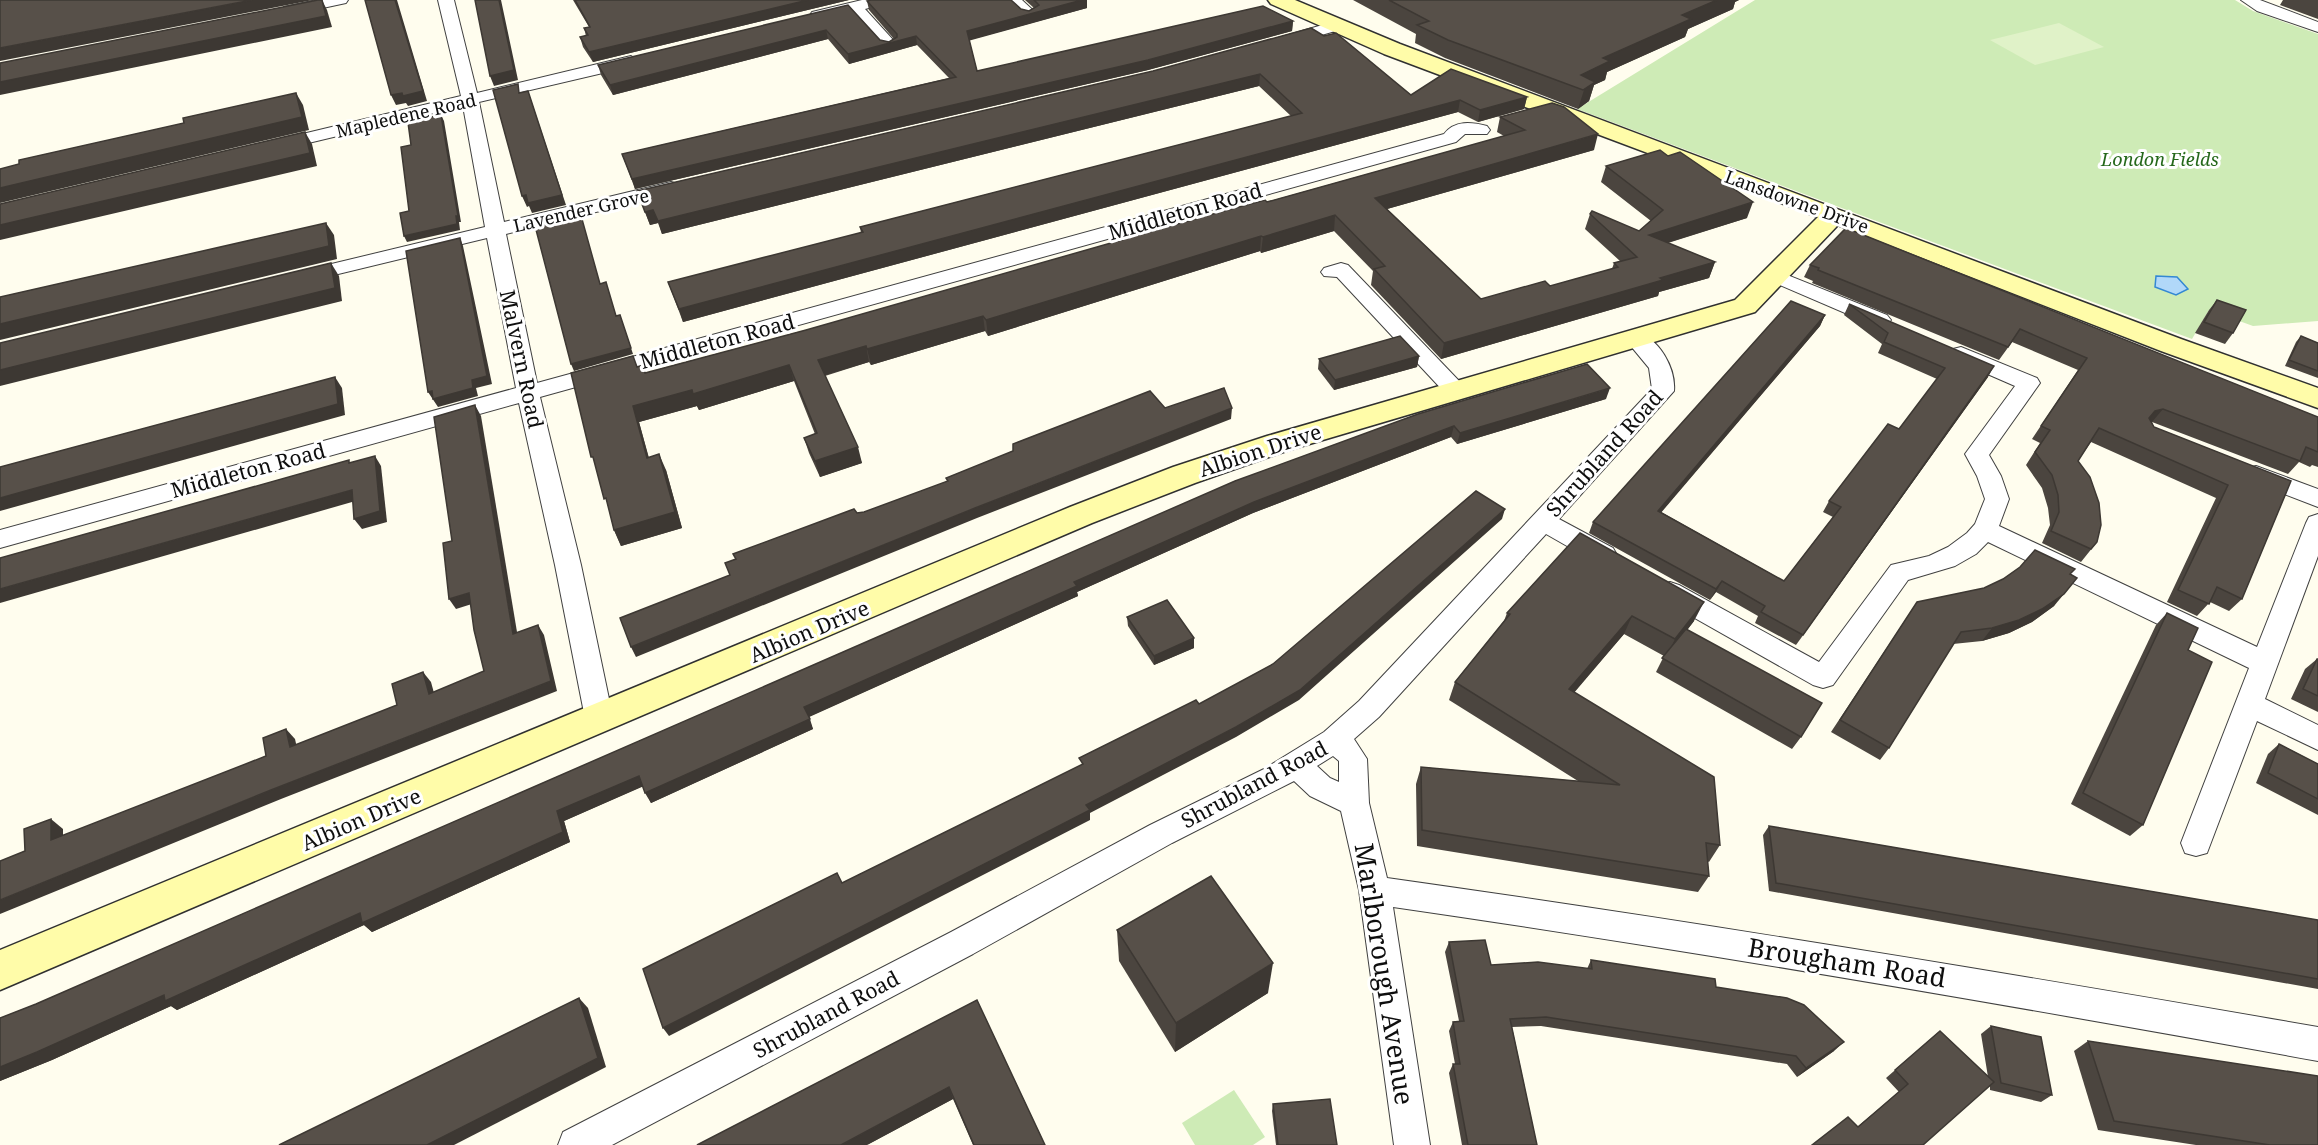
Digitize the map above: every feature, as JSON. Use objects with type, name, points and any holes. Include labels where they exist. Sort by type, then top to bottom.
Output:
[{"type":"street","points":[[273,13],[340,0]]},
{"type":"street","name":"Malvern Road","points":[[446,0],[470,100],[528,394],[568,566],[599,718]]},
{"type":"street","points":[[797,20],[882,0]]},
{"type":"street","points":[[1013,0],[1029,14]]},
{"type":"street","name":"Lansdowne Drive","points":[[1278,0],[1336,26],[1551,109],[2171,345],[2318,398]]},
{"type":"street","points":[[2249,0],[2263,8],[2318,27]]},
{"type":"street","points":[[854,6],[889,45]]},
{"type":"street","points":[[1268,46],[1336,26]]},
{"type":"street","name":"Mapledene Road","points":[[264,149],[652,56]]},
{"type":"street","points":[[1526,118],[1551,109]]},
{"type":"street","name":"Middleton Road","points":[[0,539],[1433,143],[1450,146],[1462,142],[1467,133],[1486,128]]},
{"type":"street","name":"Lavender Grove","points":[[285,281],[691,184]]},
{"type":"street","points":[[1636,339],[1745,306],[1834,215]]},
{"type":"street","points":[[1331,272],[1341,270],[1455,390]]},
{"type":"street","points":[[1775,276],[1898,328]]},
{"type":"street","name":"Albion Drive","points":[[0,970],[1081,515],[1184,475],[1278,443],[1636,339]]},
{"type":"street","name":"Shrubland Road","points":[[576,1145],[962,943],[1161,834],[1297,765],[1335,740],[1369,709],[1663,391],[1665,377],[1659,363],[1636,339]]},
{"type":"street","points":[[1542,522],[1823,677],[1900,572],[1937,565],[1960,552],[1984,530],[1997,499],[1989,476],[1977,454],[2029,383],[1942,346]]},
{"type":"street","points":[[2241,467],[2318,498]]},
{"type":"street","points":[[2196,843],[2265,663],[2312,558],[2318,523]]},
{"type":"street","points":[[1984,530],[2265,663]]},
{"type":"street","points":[[2249,704],[2318,738]]},
{"type":"street","name":"Marlborough Avenue","points":[[1335,740],[1347,750],[1353,759],[1353,803],[1375,890],[1412,1145]]},
{"type":"street","points":[[1297,765],[1320,787],[1353,803]]},
{"type":"street","name":"Brougham Road","points":[[1375,890],[1650,930],[1971,982],[2318,1044]]},
{"type":"green space","name":"London Fields","points":[[1755,0],[2235,0],[2253,11],[2318,34],[2318,321],[2253,326],[2209,310],[2192,339],[1577,109]]},
{"type":"green space","points":[[2059,23],[2104,47],[2035,65],[1990,40]]},
{"type":"green space","points":[[1234,1090],[1265,1137],[1253,1145],[1195,1145],[1182,1123]]},
{"type":"water","points":[[2156,276],[2177,277],[2188,289],[2176,295],[2155,287]]},
{"type":"building","points":[[0,0],[252,0],[0,48]]},
{"type":"building","points":[[322,0],[326,16],[0,82],[0,63]]},
{"type":"building","points":[[365,0],[395,0],[423,91],[403,96],[402,93],[391,95]]},
{"type":"building","points":[[475,0],[499,0],[514,70],[490,76]]},
{"type":"building","points":[[575,0],[808,0],[589,52],[580,37],[588,35],[584,28],[590,27]]},
{"type":"building","points":[[1011,0],[1021,9],[1029,11],[1039,5],[1034,0],[1082,0],[967,31],[977,71],[1263,6],[1293,21],[1148,60],[632,179],[622,154],[956,77],[916,36],[848,54],[826,30],[610,85],[598,65],[848,5],[880,40],[889,42],[897,37],[897,34],[867,1]]},
{"type":"building","points":[[1389,0],[1717,0],[1682,15],[1691,19],[1603,58],[1610,61],[1581,75],[1595,82],[1583,90],[1448,40],[1417,25],[1429,21]]},
{"type":"building","points":[[1311,28],[1324,36],[1336,33],[1411,95],[1451,69],[1527,97],[1480,110],[1460,100],[679,309],[668,282],[863,232],[860,227],[1302,113],[1260,74],[658,221],[653,210],[645,212],[637,191],[1153,71]]},
{"type":"building","points":[[518,84],[519,93],[528,91],[562,195],[528,203],[526,195],[522,196],[493,90]]},
{"type":"building","points":[[296,93],[302,117],[0,188],[0,169],[19,164],[19,160],[184,123],[183,118]]},
{"type":"building","points":[[1552,103],[1564,107],[1598,134],[1375,198],[1481,299],[1545,281],[1550,286],[1618,267],[1614,263],[1637,257],[1590,214],[1592,211],[1639,231],[1663,210],[1606,166],[1660,150],[1668,156],[1680,152],[1753,202],[1649,235],[1715,262],[1660,278],[1663,280],[1444,343],[1374,269],[1385,266],[1335,215],[986,320],[983,316],[867,349],[866,346],[818,360],[858,447],[815,461],[804,438],[817,433],[789,365],[693,394],[692,390],[633,406],[647,458],[659,454],[675,512],[614,530],[606,498],[604,499],[593,457],[591,457],[571,373],[633,356],[637,367],[643,365],[645,373],[806,330],[1202,217],[1265,200],[1267,202],[1525,130],[1500,117]]},
{"type":"building","points":[[429,110],[431,117],[441,115],[458,216],[456,216],[457,224],[404,236],[400,213],[409,211],[401,147],[411,145],[407,115]]},
{"type":"building","points":[[305,132],[310,153],[0,225],[0,204]]},
{"type":"building","points":[[580,212],[600,284],[606,282],[616,316],[620,315],[631,348],[571,364],[534,222]]},
{"type":"building","points":[[326,223],[329,246],[0,324],[0,297]]},
{"type":"building","points":[[1846,228],[2318,417],[2318,452],[2306,447],[2300,461],[2163,409],[2155,411],[2149,418],[2154,427],[2291,481],[2242,599],[2217,587],[2209,604],[2178,590],[2228,485],[2099,428],[2078,461],[2090,477],[2099,503],[2101,525],[2097,542],[2091,549],[2051,531],[2059,512],[2058,495],[2052,475],[2035,452],[2050,430],[2041,426],[2087,358],[2020,329],[2008,347],[1810,265]]},
{"type":"building","points":[[460,238],[487,376],[472,380],[473,388],[433,399],[432,391],[428,392],[406,251]]},
{"type":"building","points":[[331,263],[335,288],[0,370],[0,343]]},
{"type":"building","points":[[2217,300],[2246,310],[2233,333],[2204,322]]},
{"type":"building","points":[[1791,301],[1825,315],[1658,511],[1784,581],[1841,507],[1829,501],[1888,424],[1899,429],[1945,368],[1884,342],[1888,333],[1849,304],[1994,366],[1803,635],[1761,612],[1765,606],[1722,581],[1716,589],[1593,522]]},
{"type":"building","points":[[1400,336],[1419,356],[1335,380],[1319,359]]},
{"type":"building","points":[[2301,336],[2318,343],[2318,371],[2289,360]]},
{"type":"building","points":[[1587,364],[1610,388],[1460,433],[1454,426],[1254,502],[1074,582],[1077,586],[804,707],[810,719],[645,793],[639,776],[557,811],[563,832],[362,923],[360,913],[165,1001],[164,995],[0,1067],[0,1018],[1235,481],[1418,414]]},
{"type":"building","points":[[335,377],[338,404],[0,498],[0,467]]},
{"type":"building","points":[[1224,388],[1232,408],[975,508],[631,647],[620,618],[730,575],[725,563],[736,559],[733,554],[854,509],[857,513],[864,512],[948,481],[946,478],[1013,451],[1013,444],[1150,391],[1165,408]]},
{"type":"building","points":[[475,405],[513,634],[538,625],[551,681],[271,790],[0,900],[0,861],[25,851],[24,829],[51,819],[51,840],[266,756],[263,738],[286,729],[290,747],[397,705],[392,684],[423,672],[429,694],[484,671],[474,630],[469,593],[449,599],[443,543],[452,541],[434,417]]},
{"type":"building","points":[[375,456],[380,511],[354,519],[352,490],[0,589],[0,558],[349,460],[349,463]]},
{"type":"building","points":[[1476,491],[1505,509],[1300,690],[1236,727],[1086,805],[1090,810],[663,1028],[643,969],[837,873],[842,883],[1083,764],[1079,758],[1196,700],[1199,704],[1273,664]]},
{"type":"building","points":[[1580,533],[1704,602],[1675,639],[1632,616],[1569,689],[1714,777],[1720,845],[1706,843],[1709,876],[1422,830],[1421,767],[1620,785],[1455,682],[1510,614],[1507,613]]},
{"type":"building","points":[[2035,550],[2075,569],[2070,574],[2077,578],[2064,594],[2042,609],[2019,620],[1992,628],[1961,632],[1889,748],[1840,720],[1917,602],[1984,588],[2020,567]]},
{"type":"building","points":[[1167,600],[1194,638],[1154,656],[1127,617]]},
{"type":"building","points":[[2167,613],[2198,628],[2188,650],[2212,662],[2143,825],[2083,793]]},
{"type":"building","points":[[1686,629],[1822,703],[1801,737],[1662,658]]},
{"type":"building","points":[[2318,659],[2318,696],[2303,689]]},
{"type":"building","points":[[2279,744],[2318,764],[2318,799],[2268,773]]},
{"type":"building","points":[[1769,826],[2318,920],[2318,979],[1776,883]]},
{"type":"building","points":[[1211,876],[1273,963],[1176,1023],[1117,930]]},
{"type":"building","points":[[1485,940],[1491,965],[1538,962],[1592,969],[1591,960],[1715,979],[1716,987],[1787,998],[1804,1005],[1844,1042],[1806,1068],[1796,1056],[1546,1017],[1510,1019],[1537,1145],[1468,1145],[1453,1064],[1460,1064],[1453,1022],[1464,1021],[1449,942]]},
{"type":"building","points":[[579,998],[598,1058],[427,1145],[279,1145]]},
{"type":"building","points":[[977,1000],[1045,1145],[974,1145],[949,1087],[841,1145],[697,1145]]},
{"type":"building","points":[[1991,1026],[2041,1037],[2052,1095],[2001,1083]]},
{"type":"building","points":[[1940,1031],[1994,1082],[1923,1145],[1812,1145],[1848,1117],[1858,1127],[1908,1084],[1895,1070]]},
{"type":"building","points":[[2088,1041],[2318,1076],[2318,1145],[2270,1145],[2114,1121]]},
{"type":"building","points":[[1330,1099],[1337,1145],[1278,1145],[1273,1104]]}]
